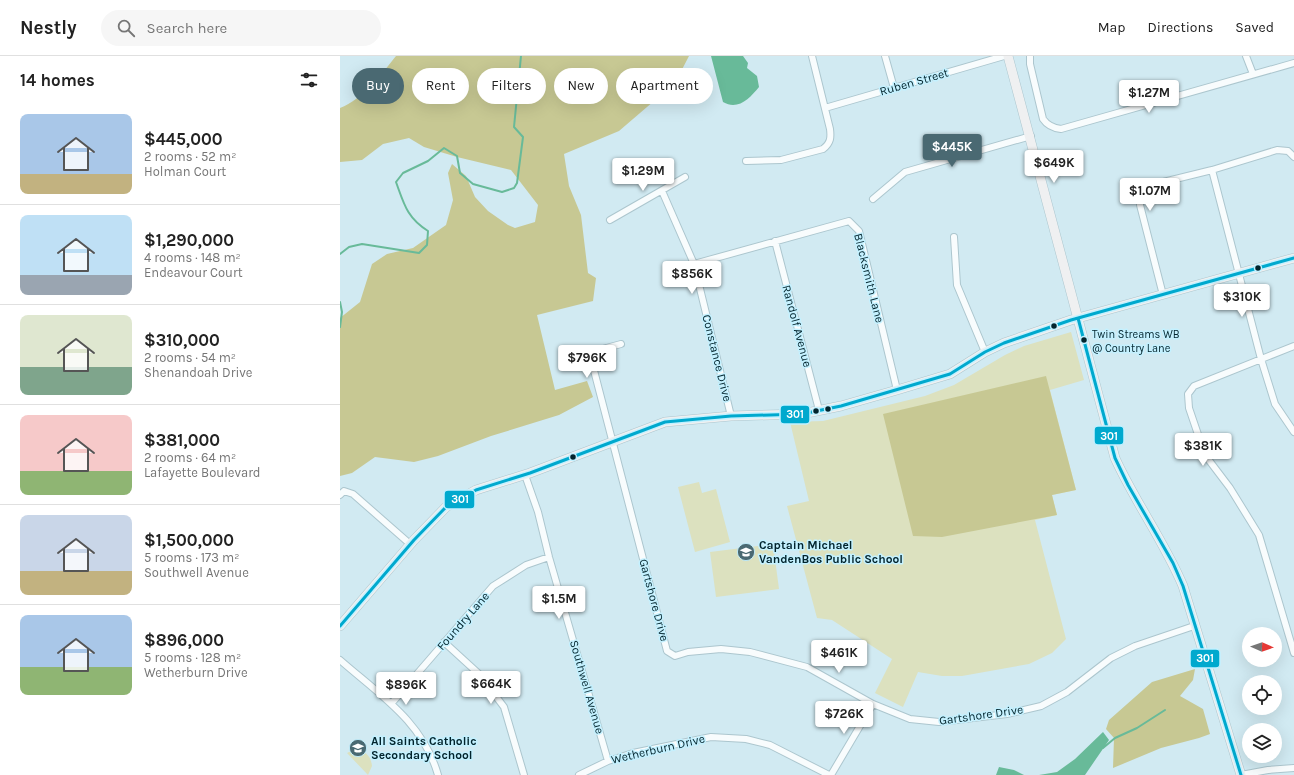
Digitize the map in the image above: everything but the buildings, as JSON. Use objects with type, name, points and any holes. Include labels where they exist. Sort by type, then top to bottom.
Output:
[{"type":"street","points":[[746,161],[781,160],[823,149],[831,139],[812,56]]},
{"type":"street","points":[[885,56],[894,88]]},
{"type":"street","name":"Ruben Street","points":[[825,108],[1004,56]]},
{"type":"street","points":[[1008,56],[1115,458],[1128,485],[1173,563],[1193,616],[1194,626],[1241,775],[1268,770],[1294,768]]},
{"type":"street","points":[[1030,56],[1030,64],[1043,119],[1046,124],[1056,129],[1079,125],[1294,63]]},
{"type":"street","points":[[1246,56],[1253,74]]},
{"type":"street","points":[[873,199],[905,172],[1030,136]]},
{"type":"street","points":[[1163,295],[1140,206],[1140,193],[1146,186],[1212,170],[1277,150],[1288,151],[1294,157]]},
{"type":"street","points":[[1212,170],[1240,273],[1261,359],[1276,404],[1294,432]]},
{"type":"street","points":[[610,220],[685,177]]},
{"type":"street","name":"Constance Drive","points":[[662,191],[694,264],[731,416]]},
{"type":"street","name":"Blacksmith Lane","points":[[775,241],[849,221],[859,231],[897,390]]},
{"type":"street","points":[[954,238],[957,285],[985,352]]},
{"type":"street","points":[[694,264],[775,241]]},
{"type":"street","name":"Randolf Avenue","points":[[775,241],[819,410]]},
{"type":"street","points":[[340,626],[410,544],[446,507],[476,490],[525,475],[665,422],[731,416],[802,414],[897,390],[950,374],[985,352],[1004,343],[1078,318],[1294,258]]},
{"type":"street","name":"Gartshore Drive","points":[[621,344],[599,350],[592,359],[667,651],[675,656],[688,652],[721,649],[750,652],[806,666],[873,704],[910,719],[939,722],[1007,714],[1041,706],[1067,692],[1111,658],[1134,646],[1194,626]]},
{"type":"street","points":[[1294,346],[1194,386],[1188,394],[1189,408],[1205,455],[1230,488],[1259,535],[1294,653]]},
{"type":"street","name":"Southwell Avenue","points":[[525,475],[538,512],[549,557],[608,761]]},
{"type":"street","points":[[340,495],[344,491],[353,494],[410,544]]},
{"type":"street","name":"Foundry Lane","points":[[391,704],[492,586],[526,565],[549,557]]},
{"type":"street","points":[[444,642],[479,674],[504,707],[524,775]]},
{"type":"street","points":[[340,660],[413,725],[424,740],[433,757],[438,775]]},
{"type":"street","name":"Wetherburn Drive","points":[[579,775],[608,761],[633,753],[711,737],[746,739],[770,745],[830,775],[873,704]]},
{"type":"shaded area","points":[[396,56],[689,56],[683,68],[616,68],[616,104],[650,104],[619,131],[564,154],[569,186],[581,215],[588,273],[596,278],[593,301],[537,315],[555,390],[587,381],[593,397],[559,415],[491,436],[438,456],[414,462],[375,457],[352,473],[340,476],[340,318],[360,302],[372,264],[387,254],[413,248],[446,225],[453,200],[448,173],[452,164],[466,176],[475,197],[488,211],[508,225],[515,228],[535,222],[538,205],[511,170],[457,157],[424,147],[409,138],[383,144],[362,160],[340,162],[340,108],[352,102],[352,104],[404,104],[404,68],[386,68]]},
{"type":"shaded area","points":[[711,56],[743,56],[748,63],[747,68],[757,76],[759,87],[748,99],[739,104],[734,105],[723,102]]},
{"type":"shaded area","points":[[1071,332],[1084,380],[1050,390],[1076,490],[1052,495],[1057,515],[1035,520],[1066,639],[1052,653],[1029,664],[962,676],[942,676],[918,672],[903,707],[875,693],[892,659],[832,620],[817,618],[787,506],[809,501],[790,422],[823,421],[925,396],[954,385],[1005,355],[1024,346]]},
{"type":"shaded area","points":[[1046,376],[1076,490],[1052,495],[1057,515],[942,537],[913,536],[883,414]]},
{"type":"shaded area","points":[[699,482],[702,493],[716,489],[730,542],[695,552],[678,487]]},
{"type":"shaded area","points":[[773,544],[779,589],[716,597],[710,552]]},
{"type":"shaded area","points":[[1195,669],[1193,680],[1180,696],[1203,709],[1210,734],[1161,748],[1113,768],[1114,738],[1106,729],[1109,720],[1152,682]]},
{"type":"shaded area","points":[[1103,732],[1109,740],[1085,775],[1039,775],[1057,772],[1075,759]]},
{"type":"shaded area","points":[[353,750],[364,752],[370,759],[372,766],[368,775],[347,753]]},
{"type":"shaded area","points":[[999,767],[1014,770],[1024,775],[996,775]]},
{"type":"waterway","points":[[340,254],[349,247],[362,244],[419,253],[427,245],[428,231],[415,221],[407,210],[396,182],[403,173],[428,161],[444,148],[457,156],[460,173],[473,184],[502,192],[514,188],[517,183],[523,137],[514,127],[521,56]]},
{"type":"waterway","points":[[340,302],[342,312],[340,327]]},
{"type":"waterway","points":[[1103,748],[1115,738],[1137,728],[1165,710]]},
{"type":"transit line","name":"301","points":[[340,626],[414,540],[446,507],[476,490],[530,473],[665,422],[731,416],[802,414],[841,406],[950,374],[985,352],[1004,343],[1071,320],[1294,258]]},
{"type":"transit line","name":"301","points":[[1078,318],[1115,458],[1128,485],[1173,563],[1183,586],[1241,775]]},
{"type":"place","name":"Twin Streams WB @ Country Lane","points":[[1084,340]]},
{"type":"place","name":"Captain Michael VandenBos Public School","points":[[746,552]]},
{"type":"place","name":"All Saints Catholic Secondary School","points":[[358,748]]}]
